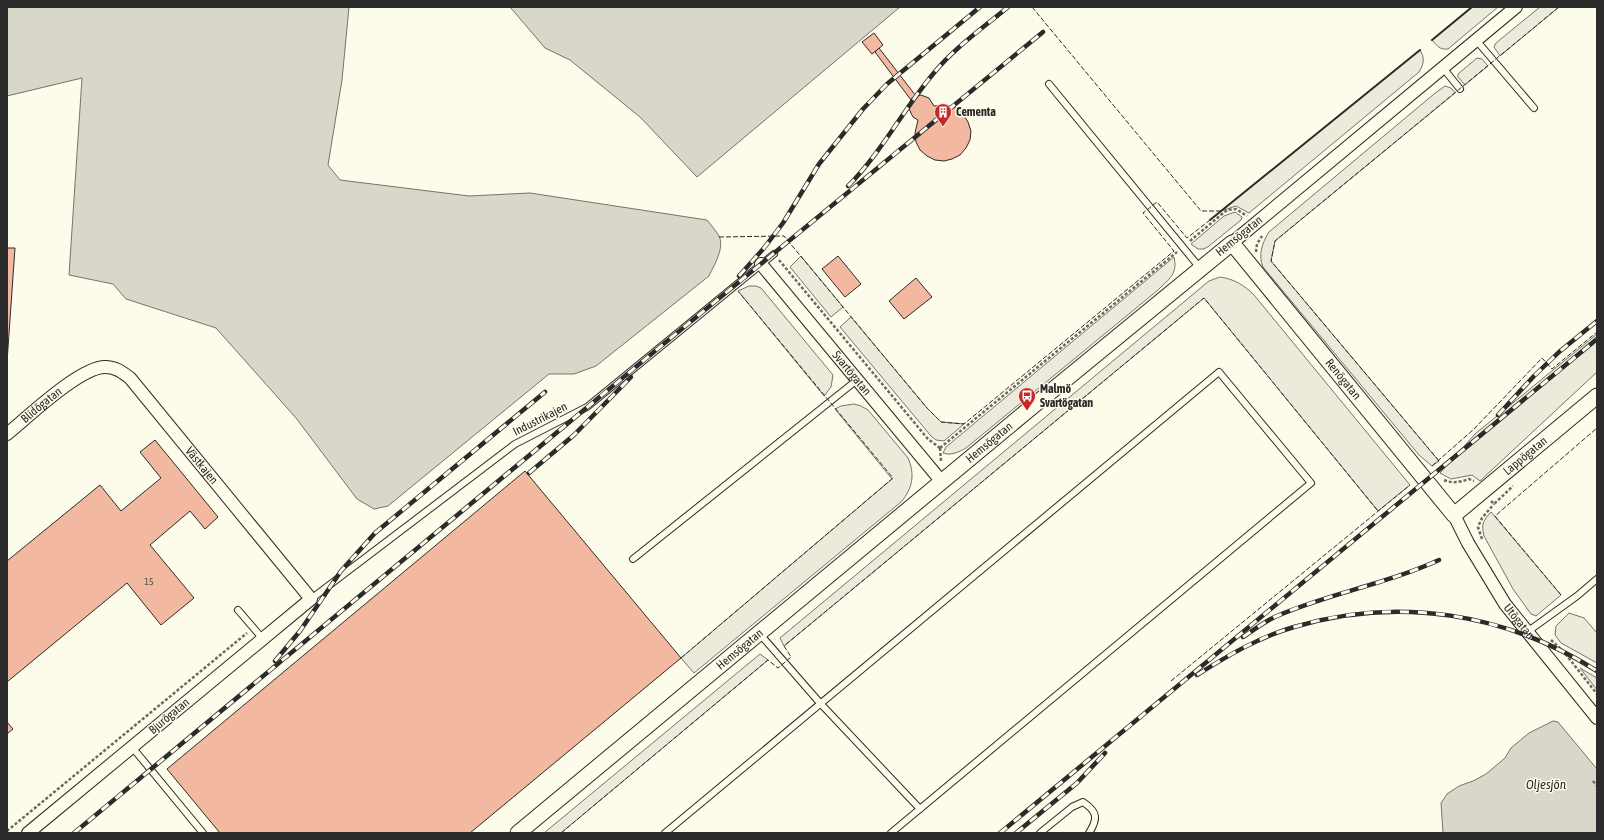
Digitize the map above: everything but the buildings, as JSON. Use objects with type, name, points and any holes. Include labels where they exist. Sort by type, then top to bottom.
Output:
[{"type":"street","name":"Hemsögatan","points":[[518,833],[1516,7]]},
{"type":"street","name":"Renögatan","points":[[1232,243],[1454,515]]},
{"type":"street","name":"Svartögatan","points":[[761,264],[942,482]]},
{"type":"street","name":"Västkajen","points":[[76,377],[91,370],[105,367],[118,369],[130,378],[311,599]]},
{"type":"street","name":"Blidögatan","points":[[7,434],[76,377]]},
{"type":"street","name":"Lappögatan","points":[[1454,515],[1597,396]]},
{"type":"street","name":"Utögatan","points":[[1454,515],[1468,543],[1505,604],[1532,629],[1597,718]]},
{"type":"street","name":"Bjurögatan","points":[[28,833],[311,599]]},
{"type":"lane","points":[[1476,40],[1534,108]]},
{"type":"lane","points":[[1443,68],[1460,89]]},
{"type":"lane","points":[[1049,84],[1200,268]]},
{"type":"lane","name":"Industrikajen","points":[[311,599],[515,444],[587,407],[774,254]]},
{"type":"lane","points":[[665,833],[1219,372],[1311,483],[891,833]]},
{"type":"lane","points":[[633,559],[857,380]]},
{"type":"lane","points":[[1532,629],[1577,596],[1597,579]]},
{"type":"lane","points":[[238,610],[263,639]]},
{"type":"lane","points":[[759,633],[820,703],[920,809]]},
{"type":"lane","points":[[132,747],[203,833]]},
{"type":"lane","points":[[1040,833],[1072,807],[1083,802],[1091,807],[1095,814],[1095,823],[1089,833]]},
{"type":"path","points":[[774,254],[928,438],[940,448],[1222,214],[1232,209],[1236,209],[1246,215],[1262,235],[1257,244],[1256,256]]},
{"type":"path","points":[[1438,476],[1449,483],[1457,483],[1469,479],[1476,483],[1494,504]]},
{"type":"path","points":[[1483,541],[1478,527],[1482,518],[1517,482]]},
{"type":"path","points":[[7,831],[253,627]]},
{"type":"path","points":[[1532,629],[1564,652],[1597,694]]},
{"type":"path","points":[[1593,781],[1597,786]]},
{"type":"shaded area","points":[[1472,7],[1498,7],[1448,49],[1443,49],[1437,46],[1432,40]]},
{"type":"shaded area","points":[[1540,7],[1559,7],[1500,56],[1494,47],[1496,43]]},
{"type":"shaded area","points":[[1420,50],[1423,56],[1423,61],[1419,72],[1249,213],[1236,206],[1221,211]]},
{"type":"shaded area","points":[[1477,58],[1482,59],[1488,66],[1465,85],[1458,77],[1458,74]]},
{"type":"shaded area","points":[[1445,86],[1451,88],[1455,93],[1275,241],[1271,261],[1439,461],[1432,466],[1419,455],[1263,267],[1261,254],[1264,240],[1269,232]]},
{"type":"shaded area","points":[[1235,212],[1242,217],[1241,220],[1209,246],[1204,249],[1198,249],[1191,244],[1224,216]]},
{"type":"shaded area","points":[[801,256],[843,307],[831,317],[790,267]]},
{"type":"shaded area","points":[[1174,257],[1174,272],[1158,290],[966,448],[952,454],[943,453],[946,447]]},
{"type":"shaded area","points":[[1220,277],[1230,279],[1238,283],[1254,295],[1410,485],[1378,511],[1204,298],[784,646],[780,638],[1209,281]]},
{"type":"shaded area","points":[[749,286],[761,288],[833,375],[831,387],[824,396],[738,291]]},
{"type":"shaded area","points":[[851,317],[927,408],[941,422],[964,424],[944,441],[936,440],[931,436],[840,327]]},
{"type":"shaded area","points":[[1597,334],[1597,372],[1480,481],[1472,475],[1451,479],[1440,473],[1475,434]]},
{"type":"shaded area","points":[[854,404],[868,410],[908,458],[912,470],[912,481],[905,497],[901,502],[694,673],[681,658],[892,479],[835,409],[841,406]]},
{"type":"shaded area","points":[[1491,512],[1561,595],[1536,616],[1531,614],[1513,589],[1484,536],[1483,523]]},
{"type":"shaded area","points":[[1569,613],[1584,618],[1597,633],[1597,663],[1561,643],[1555,635],[1556,626]]},
{"type":"shaded area","points":[[760,654],[768,660],[561,833],[544,833]]},
{"type":"shaded area","points":[[1580,668],[1597,678],[1597,690]]},
{"type":"water","points":[[7,7],[349,7],[342,80],[328,165],[340,180],[469,196],[530,193],[707,220],[719,236],[721,246],[720,251],[709,276],[596,366],[574,374],[549,374],[388,506],[374,509],[357,499],[296,418],[216,328],[126,299],[113,284],[69,275],[82,78],[7,96]]},
{"type":"water","points":[[510,7],[900,7],[697,177],[640,117],[570,60],[545,48]]},
{"type":"water","name":"Oljesjön","points":[[1553,721],[1558,722],[1597,769],[1597,833],[1443,833],[1441,803],[1447,794],[1459,786],[1486,774],[1505,758],[1511,748],[1529,733]]},
{"type":"railway","points":[[739,276],[764,248],[783,223],[819,164],[863,109],[887,84],[980,7]]},
{"type":"railway","points":[[848,186],[871,160],[922,88],[941,65],[959,47],[1008,7]]},
{"type":"railway","points":[[74,833],[655,351],[1043,32]]},
{"type":"railway","points":[[1498,415],[1534,376],[1559,352],[1597,321]]},
{"type":"railway","points":[[1000,833],[1597,339]]},
{"type":"railway","points":[[529,473],[574,435],[631,377]]},
{"type":"railway","points":[[275,661],[300,631],[341,571],[375,533],[545,392]]},
{"type":"railway","points":[[1243,637],[1273,618],[1297,608],[1399,576],[1439,560]]},
{"type":"railway","points":[[1197,675],[1232,654],[1268,636],[1294,627],[1333,618],[1372,613],[1412,612],[1450,616],[1489,623],[1526,635],[1562,651],[1597,671]]},
{"type":"railway","points":[[1016,833],[1077,783],[1105,753]]},
{"type":"fence","points":[[1032,7],[1201,211],[1221,211]]},
{"type":"fence","points":[[1439,461],[1271,261],[1275,241],[1559,7]]},
{"type":"fence","points":[[719,237],[784,236],[927,408],[941,422],[964,424],[1174,251],[1143,213],[1157,202],[1187,238],[1210,220]]},
{"type":"fence","points":[[681,658],[893,478],[738,291]]},
{"type":"fence","points":[[561,833],[768,660],[778,668],[791,657],[784,646],[1204,298],[1378,511]]},
{"type":"fence","points":[[1432,466],[1474,429],[1542,358],[1552,369],[1597,332]]},
{"type":"fence","points":[[1561,595],[1495,516],[1597,428]]},
{"type":"fence","points":[[1171,681],[1410,485]]},
{"type":"wall","points":[[1432,40],[1472,7]]},
{"type":"wall","points":[[1210,220],[1420,50]]},
{"type":"place","name":"Cementa","points":[[943,127]]},
{"type":"place","name":"Malmö Svartögatan","points":[[1027,411]]}]
